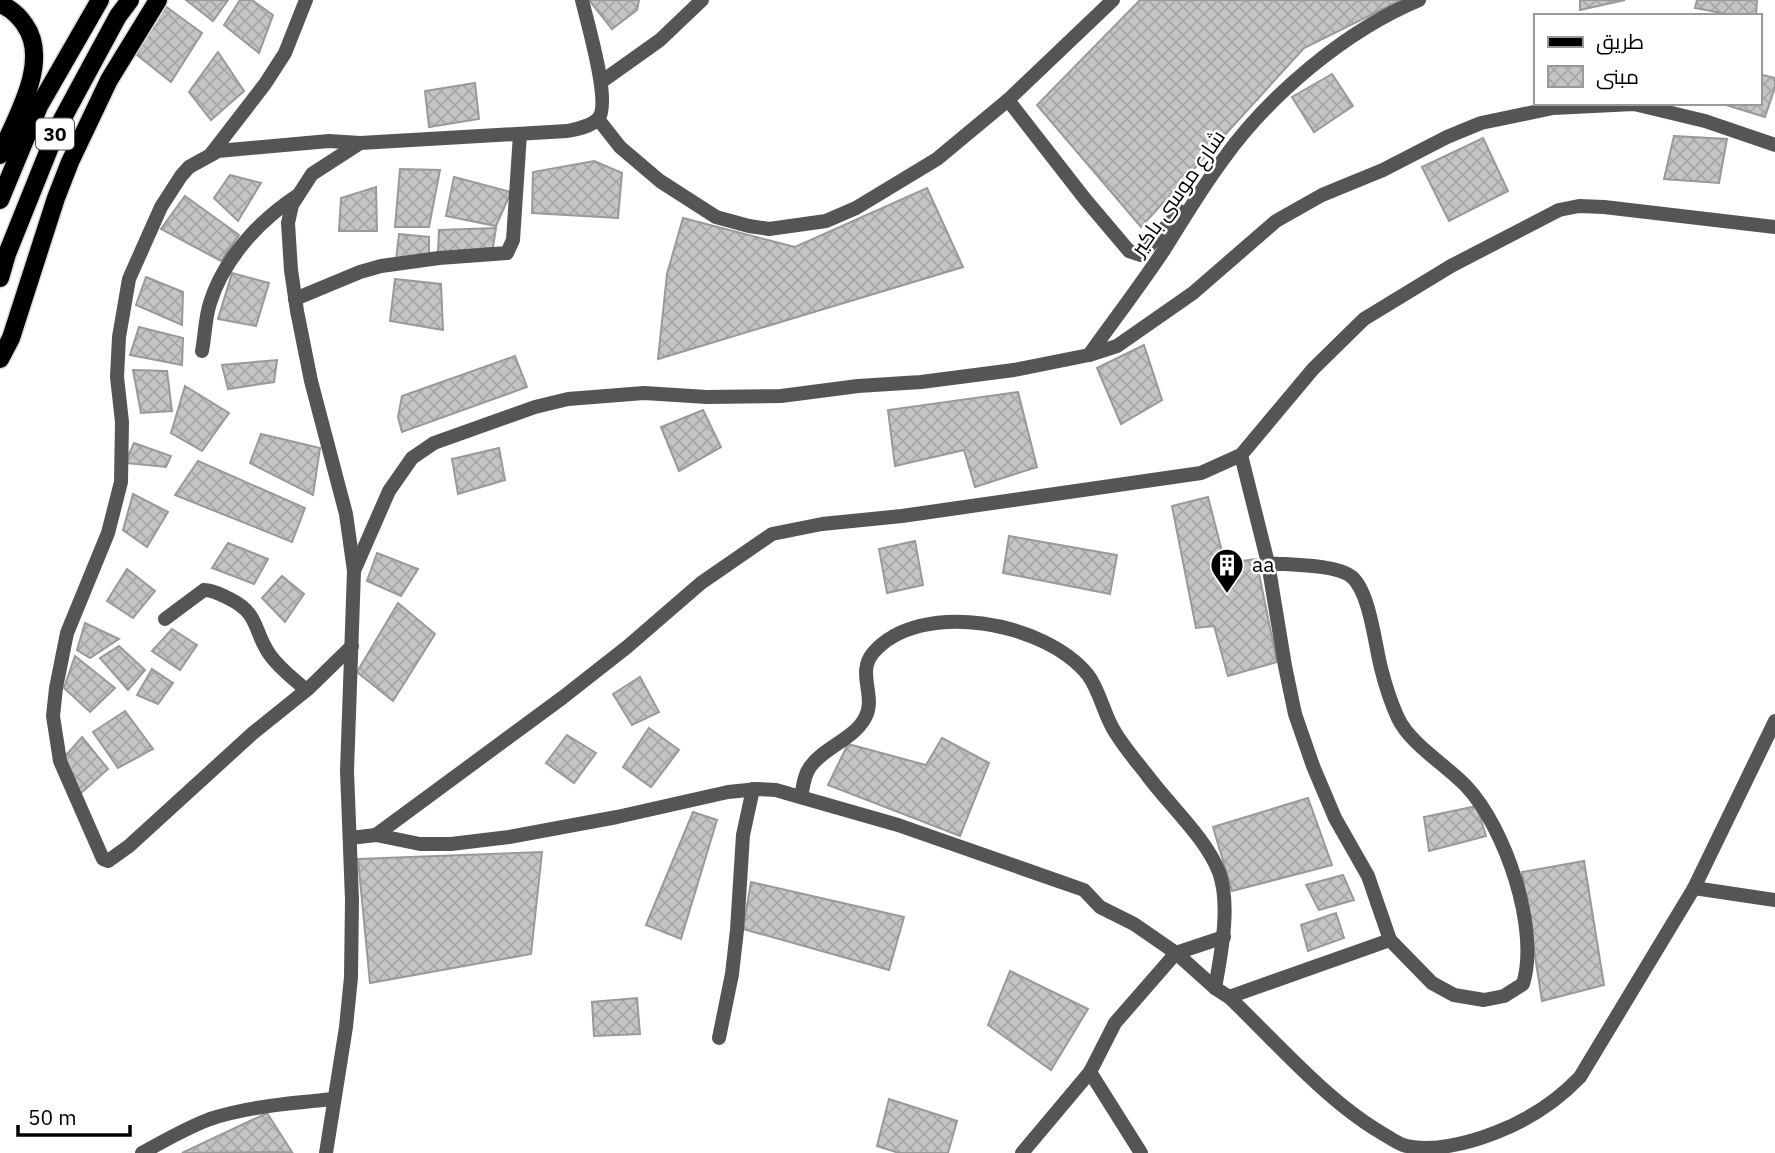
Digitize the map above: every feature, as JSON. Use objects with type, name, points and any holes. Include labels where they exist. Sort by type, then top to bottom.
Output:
[{"type":"main road","name":"30","points":[[0,200],[39,106],[100,0]]},
{"type":"main road","name":"30","points":[[0,278],[58,127],[118,16],[130,0]]},
{"type":"main road","points":[[0,359],[11,338],[70,162],[109,80],[158,0]]},
{"type":"main road","points":[[0,4],[20,17],[29,31],[34,45],[35,64],[27,91],[0,155]]},
{"type":"street","points":[[211,154],[265,84],[285,53],[306,0]]},
{"type":"street","points":[[352,646],[129,846],[108,861],[103,859],[60,761],[52,716],[67,633],[107,533],[121,482],[122,422],[117,377],[119,337],[129,279],[160,207],[189,167],[218,151],[329,141],[360,143],[567,131],[583,128],[598,119],[604,106],[601,82],[582,0]]},
{"type":"street","points":[[601,82],[660,40],[702,0]]},
{"type":"street","points":[[598,119],[620,146],[660,181],[716,216],[769,229],[826,221],[856,208],[937,159],[1008,100],[1113,0]]},
{"type":"street","name":"شارع موسى باكير","points":[[1089,355],[1163,252],[1224,159],[1278,97],[1341,45],[1388,15],[1419,0]]},
{"type":"street","points":[[1008,100],[1129,251],[1141,255],[1176,215],[1194,203]]},
{"type":"street","points":[[354,570],[389,491],[412,458],[434,443],[535,407],[568,399],[644,393],[707,397],[781,396],[1014,370],[1089,355],[1116,346],[1193,293],[1276,221],[1322,195],[1383,170],[1481,123],[1553,108],[1614,105]]},
{"type":"street","points":[[1638,105],[1704,121],[1775,145]]},
{"type":"street","points":[[295,299],[381,266],[507,253],[513,240],[520,134]]},
{"type":"street","points":[[326,1153],[351,977],[347,771],[354,570],[346,514],[311,381],[295,299],[289,223],[292,205],[312,174],[360,143]]},
{"type":"street","points":[[202,351],[210,303],[225,269],[242,244],[275,209],[298,194]]},
{"type":"street","points":[[376,835],[562,698],[627,647],[701,583],[772,534],[822,524],[902,516],[1201,473],[1241,455],[1313,369],[1364,319],[1451,265],[1559,210],[1579,206],[1604,207],[1775,227]]},
{"type":"street","points":[[1241,455],[1268,563],[1284,666],[1295,714],[1335,818],[1368,876],[1390,940],[1432,983],[1454,995],[1484,1000],[1504,996],[1523,984],[1529,966],[1527,931],[1517,879],[1479,803],[1467,787],[1419,744],[1399,720],[1381,668],[1371,619],[1359,587],[1351,576],[1329,569],[1268,563]]},
{"type":"street","points":[[166,619],[204,590],[212,590],[241,604],[254,619],[262,642],[279,666],[306,690]]},
{"type":"street","points":[[801,797],[808,769],[863,722],[870,709],[864,675],[870,656],[884,641],[907,629],[942,622],[998,625],[1052,645],[1070,657],[1089,676],[1115,733],[1204,846],[1219,873],[1224,937],[1215,988]]},
{"type":"street","points":[[350,838],[376,835],[420,844],[451,844],[550,829],[728,792],[776,790],[801,797],[898,825],[1084,890],[1100,907],[1134,924],[1176,953],[1229,997],[1331,1095],[1365,1123],[1402,1144],[1434,1146],[1482,1138],[1506,1129],[1564,1093],[1580,1077],[1694,888],[1775,721]]},
{"type":"street","points":[[719,1038],[732,974],[743,835],[753,789]]},
{"type":"street","points":[[1694,888],[1775,900]]},
{"type":"street","points":[[1022,1153],[1090,1072],[1115,1023],[1176,953],[1224,937]]},
{"type":"street","points":[[1229,997],[1390,940]]},
{"type":"street","points":[[1090,1072],[1141,1153]]},
{"type":"street","points":[[142,1153],[212,1119],[274,1105],[334,1099]]},
{"type":"building","points":[[186,0],[228,0],[213,21]]},
{"type":"building","points":[[240,0],[252,0],[273,15],[259,53],[224,25]]},
{"type":"building","points":[[589,0],[639,0],[637,10],[612,29]]},
{"type":"building","points":[[1140,0],[1401,0],[1304,48],[1141,227],[1037,105]]},
{"type":"building","points":[[1580,0],[1625,0],[1580,10]]},
{"type":"building","points":[[1697,0],[1757,0],[1756,14],[1726,14],[1695,8]]},
{"type":"building","points":[[161,3],[202,33],[171,82],[137,55]]},
{"type":"building","points":[[218,52],[244,91],[211,120],[189,92]]},
{"type":"building","points":[[1332,74],[1353,106],[1314,132],[1292,97]]},
{"type":"building","points":[[1761,74],[1775,78],[1775,87],[1765,117],[1726,105],[1761,105]]},
{"type":"building","points":[[475,83],[479,119],[429,127],[425,91]]},
{"type":"building","points":[[1674,136],[1727,139],[1719,183],[1664,179]]},
{"type":"building","points":[[1483,138],[1508,191],[1449,221],[1422,167]]},
{"type":"building","points":[[594,161],[622,173],[618,218],[532,213],[533,172]]},
{"type":"building","points":[[400,169],[440,170],[429,227],[395,227]]},
{"type":"building","points":[[230,175],[261,183],[238,221],[214,198]]},
{"type":"building","points":[[454,177],[511,192],[496,226],[446,216]]},
{"type":"building","points":[[376,187],[377,231],[339,231],[341,198]]},
{"type":"building","points":[[927,188],[963,267],[658,359],[667,274],[683,218],[795,247]]},
{"type":"building","points":[[185,196],[239,235],[221,261],[161,229]]},
{"type":"building","points":[[496,228],[492,253],[438,252],[439,230]]},
{"type":"building","points":[[399,234],[429,237],[429,257],[396,260]]},
{"type":"building","points":[[232,273],[269,283],[256,326],[218,319]]},
{"type":"building","points":[[146,277],[183,292],[182,325],[136,305]]},
{"type":"building","points":[[395,279],[441,284],[443,330],[390,321]]},
{"type":"building","points":[[139,327],[183,338],[182,365],[130,355]]},
{"type":"building","points":[[1144,345],[1162,400],[1121,424],[1097,368]]},
{"type":"building","points":[[515,356],[527,387],[402,432],[398,417],[402,396]]},
{"type":"building","points":[[277,360],[274,382],[228,389],[222,365]]},
{"type":"building","points":[[133,370],[167,371],[172,411],[141,413]]},
{"type":"building","points":[[185,386],[229,413],[202,451],[171,433]]},
{"type":"building","points":[[1018,392],[1037,467],[975,487],[964,450],[895,466],[888,410]]},
{"type":"building","points":[[703,410],[721,447],[679,471],[661,427]]},
{"type":"building","points":[[261,434],[320,448],[313,495],[250,463]]},
{"type":"building","points":[[134,443],[171,456],[166,467],[125,463]]},
{"type":"building","points":[[499,448],[505,480],[458,494],[452,459]]},
{"type":"building","points":[[198,461],[305,508],[292,542],[175,495]]},
{"type":"building","points":[[133,494],[168,512],[147,547],[123,530]]},
{"type":"building","name":"aa","points":[[1208,497],[1225,563],[1256,559],[1277,662],[1228,676],[1214,626],[1196,628],[1172,506]]},
{"type":"building","points":[[1009,536],[1117,555],[1110,594],[1003,573]]},
{"type":"building","points":[[915,541],[923,585],[887,593],[879,549]]},
{"type":"building","points":[[228,543],[268,559],[254,584],[212,568]]},
{"type":"building","points":[[377,553],[418,569],[401,596],[367,581]]},
{"type":"building","points":[[127,569],[155,591],[133,618],[107,601]]},
{"type":"building","points":[[282,576],[304,594],[285,622],[262,598]]},
{"type":"building","points":[[398,603],[435,634],[393,701],[357,672]]},
{"type":"building","points":[[85,623],[119,639],[90,658],[77,650]]},
{"type":"building","points":[[172,629],[197,645],[180,670],[152,651]]},
{"type":"building","points":[[119,646],[145,670],[128,690],[100,658]]},
{"type":"building","points":[[75,656],[115,688],[90,712],[64,688]]},
{"type":"building","points":[[152,669],[173,683],[158,704],[137,695]]},
{"type":"building","points":[[640,677],[659,712],[632,725],[613,694]]},
{"type":"building","points":[[125,711],[153,749],[118,768],[93,732]]},
{"type":"building","points":[[649,728],[679,750],[651,787],[623,767]]},
{"type":"building","points":[[567,735],[596,753],[574,783],[546,763]]},
{"type":"building","points":[[82,737],[108,769],[79,795],[61,761]]},
{"type":"building","points":[[942,738],[989,763],[960,836],[828,785],[848,744],[926,765]]},
{"type":"building","points":[[1308,798],[1332,865],[1232,891],[1213,827]]},
{"type":"building","points":[[1477,806],[1486,836],[1429,851],[1424,817]]},
{"type":"building","points":[[693,812],[717,820],[681,939],[646,925]]},
{"type":"building","points":[[542,852],[531,954],[370,983],[358,859]]},
{"type":"building","points":[[1584,861],[1604,985],[1542,1001],[1522,872]]},
{"type":"building","points":[[1343,875],[1354,900],[1319,910],[1306,885]]},
{"type":"building","points":[[751,882],[904,917],[889,970],[743,929]]},
{"type":"building","points":[[1336,913],[1344,938],[1308,951],[1301,925]]},
{"type":"building","points":[[1010,971],[1088,1009],[1051,1070],[988,1025]]},
{"type":"building","points":[[637,998],[640,1034],[594,1036],[592,1002]]},
{"type":"building","points":[[889,1099],[957,1121],[948,1153],[899,1153],[877,1146]]},
{"type":"building","points":[[267,1113],[292,1152],[182,1153]]},
{"type":"place","name":"aa","points":[[1227,595]]}]
